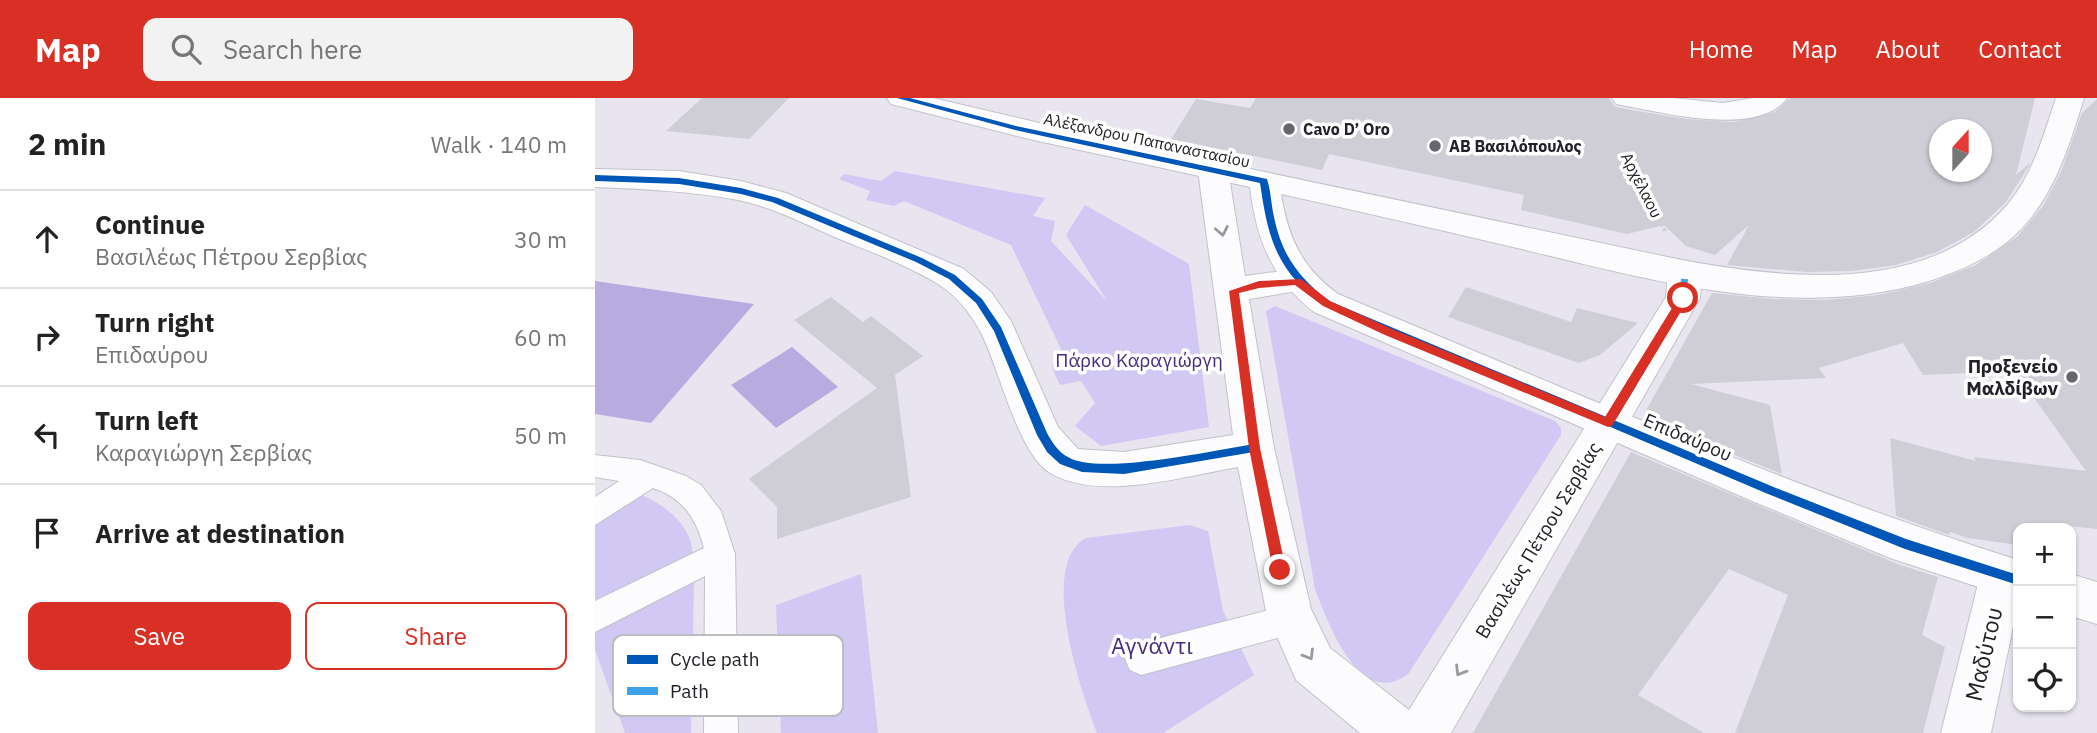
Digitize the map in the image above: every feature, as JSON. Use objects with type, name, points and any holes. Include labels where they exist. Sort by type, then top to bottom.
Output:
[{"type":"street","name":"Αλέξανδρου Παπαναστασίου","points":[[901,98],[1015,128],[1685,273],[1734,281],[1822,287],[1896,278],[1945,262],[1989,240],[2021,208],[2046,169],[2070,98]]},
{"type":"street","points":[[1626,98],[1731,112],[1753,109],[1773,98]]},
{"type":"street","points":[[1213,170],[1234,291],[1254,448],[1292,619],[1313,664],[1399,733]]},
{"type":"street","points":[[595,178],[679,181],[741,191],[787,205],[952,277],[979,301],[997,330],[1042,435],[1064,461],[1102,471],[1123,470],[1254,448]]},
{"type":"street","name":"Επιδαύρου","points":[[1264,181],[1274,233],[1283,260],[1297,281],[1326,303],[1389,332],[1905,544],[2010,578]]},
{"type":"street","name":"Βασιλέως Πέτρου Σερβίας","points":[[1423,733],[1683,298],[1685,273]]},
{"type":"street","points":[[1234,291],[1259,284],[1297,281]]},
{"type":"street","name":"Μαδύτου","points":[[1966,733],[2010,578]]},
{"type":"street","points":[[2076,597],[2097,603]]},
{"type":"lane","points":[[595,466],[650,475],[676,484],[702,506],[717,536],[720,554],[720,635]]},
{"type":"lane","points":[[595,513],[650,475]]},
{"type":"lane","points":[[595,617],[720,554]]},
{"type":"lane","points":[[1141,659],[1292,619]]},
{"type":"green space","name":"Πάρκο Καραγιώργη","points":[[895,171],[1045,198],[1033,216],[1055,221],[1051,241],[1107,301],[1066,235],[1085,205],[1189,264],[1209,427],[1101,446],[1075,426],[1095,403],[1081,381],[1060,385],[1052,368],[1061,349],[1011,245],[904,201],[894,206],[866,200],[870,191],[839,179],[844,174],[881,181]]},
{"type":"green space","points":[[1275,306],[1555,421],[1561,428],[1561,435],[1409,673],[1392,682],[1376,681],[1362,673],[1349,659],[1328,622],[1315,589],[1266,311]]},
{"type":"green space","points":[[640,494],[668,510],[682,525],[688,534],[693,555],[595,603],[595,525]]},
{"type":"green space","name":"Αγνάντι","points":[[1190,525],[1208,531],[1223,611],[1254,675],[1163,733],[1097,733],[1082,690],[1067,631],[1065,574],[1072,552],[1086,538]]},
{"type":"green space","points":[[861,574],[878,733],[781,733],[780,716],[843,716],[843,635],[777,635],[776,605]]},
{"type":"green space","points":[[694,581],[693,635],[613,635],[613,700],[595,650],[595,631]]},
{"type":"green space","points":[[619,716],[691,716],[691,733],[625,733]]},
{"type":"shaded area","points":[[595,281],[754,304],[651,423],[595,414]]},
{"type":"shaded area","points":[[792,347],[838,387],[776,428],[731,385]]},
{"type":"building","points":[[702,98],[789,98],[749,139],[666,131]]},
{"type":"building","points":[[1256,98],[1609,98],[1615,107],[1625,109],[1687,119],[1734,122],[1775,112],[1790,98],[2035,98],[2016,175],[2030,163],[2029,166],[2006,202],[1974,232],[1937,252],[1896,265],[1852,271],[1807,272],[1727,265],[1749,225],[1715,255],[1686,246],[1664,225],[1627,234],[1521,210],[1524,195],[1329,154],[1322,170],[1171,139],[1196,99],[1250,108]]},
{"type":"building","points":[[2097,99],[2097,529],[2076,527],[2076,523],[2013,523],[2013,544],[1968,538],[1950,532],[1949,535],[1896,516],[1890,438],[1976,461],[1974,457],[2086,471],[2015,371],[1923,375],[1903,343],[1819,368],[1826,378],[1691,384],[1770,405],[1782,474],[1649,421],[1651,417],[1644,414],[1712,293],[1773,299],[1825,300],[1878,295],[1930,283],[1976,265],[2018,236],[2043,206],[2061,172],[2082,113]]},
{"type":"building","points":[[1466,287],[1571,322],[1577,308],[1638,323],[1600,355],[1579,363],[1448,317]]},
{"type":"building","points":[[831,297],[863,322],[871,316],[923,356],[895,375],[911,497],[777,539],[777,507],[749,479],[877,388],[794,320]]},
{"type":"building","points":[[1631,452],[1900,565],[1938,577],[1922,635],[1945,647],[1923,733],[1735,733],[1788,595],[1729,569],[1638,695],[1704,733],[1473,733]]},
{"type":"marked path","points":[[1608,423],[1683,298],[1685,273]]},
{"type":"cycle path","points":[[901,98],[1015,128],[1264,181],[1270,218],[1280,251],[1297,278],[1326,303],[1772,491],[1905,544],[2013,578]]},
{"type":"cycle path","points":[[595,178],[679,181],[741,191],[775,200],[919,260],[952,277],[979,301],[998,330],[1042,435],[1051,449],[1064,461],[1082,467],[1124,469],[1254,448]]},
{"type":"place","name":"Cavo D’ Oro","points":[[1289,129]]},
{"type":"place","name":"ΑΒ Βασιλόπουλος","points":[[1435,146]]},
{"type":"place","name":"Προξενείο Μαλδίβων","points":[[2072,377]]},
{"type":"route","points":[[1280,570],[1254,448],[1234,291],[1259,284],[1297,281],[1326,303],[1389,332],[1608,423],[1683,298]]}]
